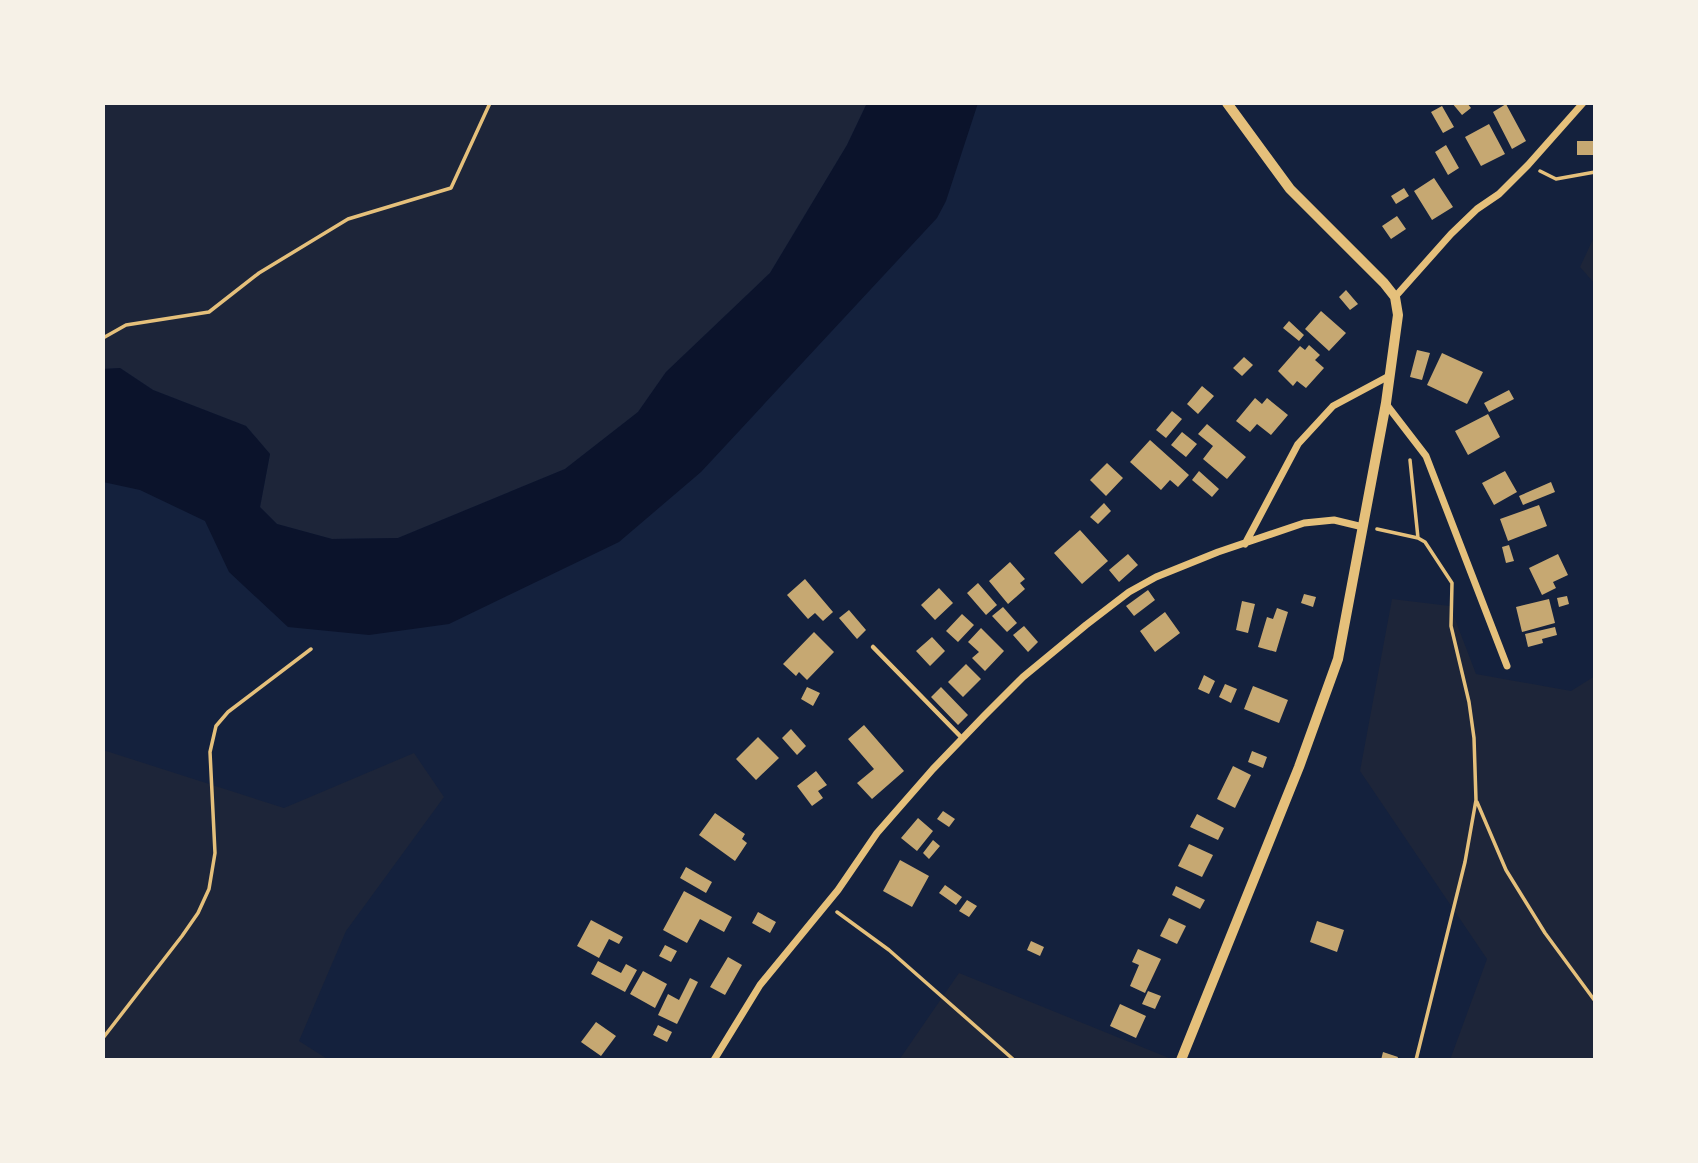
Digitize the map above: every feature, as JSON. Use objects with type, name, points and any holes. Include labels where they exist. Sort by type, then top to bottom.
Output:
[{"type":"street","points":[[1181,1060],[1327,692],[1343,638],[1386,403],[1398,315],[1395,297],[1384,283],[1290,189],[1227,103]]},
{"type":"street","points":[[1395,297],[1451,234],[1477,209],[1499,194],[1528,165],[1583,103]]},
{"type":"street","points":[[1245,544],[1298,443],[1333,406],[1389,376]]},
{"type":"street","points":[[1386,403],[1426,456],[1507,666]]},
{"type":"street","points":[[714,1060],[760,985],[856,867],[877,833],[962,738],[1023,677],[1129,592],[1156,577],[1193,561],[1304,523],[1334,520],[1363,527]]},
{"type":"lane","points":[[873,648],[962,738]]},
{"type":"path","points":[[103,338],[125,326],[209,312],[259,273],[348,219],[451,188],[489,103]]},
{"type":"path","points":[[1528,165],[1556,179],[1595,173]]},
{"type":"path","points":[[1410,460],[1418,537]]},
{"type":"path","points":[[1363,527],[1418,537],[1433,552],[1452,583],[1451,626],[1469,702],[1474,738],[1476,800],[1469,842],[1416,1060]]},
{"type":"path","points":[[103,1038],[182,936],[198,913],[209,889],[215,853],[210,752],[216,726],[228,712],[311,649]]},
{"type":"path","points":[[1476,800],[1506,870],[1545,933],[1595,1001]]},
{"type":"path","points":[[827,904],[889,950],[1014,1060]]},
{"type":"shaded area","points":[[103,103],[867,103],[847,145],[770,273],[666,372],[638,412],[565,469],[398,538],[332,539],[277,524],[260,507],[270,454],[246,426],[153,390],[120,368],[103,369]]},
{"type":"shaded area","points":[[867,103],[978,103],[946,201],[937,218],[701,472],[619,542],[449,624],[369,635],[288,627],[229,572],[205,521],[140,490],[103,482],[103,369],[120,368],[153,390],[246,426],[270,454],[260,507],[277,524],[332,539],[398,538],[565,469],[638,412],[666,372],[770,273],[847,145]]},
{"type":"shaded area","points":[[1595,235],[1595,284],[1580,267]]},
{"type":"shaded area","points":[[1392,599],[1450,606],[1476,674],[1571,691],[1595,676],[1595,1060],[1450,1060],[1487,959],[1360,771]]},
{"type":"shaded area","points":[[103,750],[284,808],[414,753],[444,797],[346,931],[299,1041],[329,1060],[103,1060]]},
{"type":"shaded area","points":[[959,973],[1174,1060],[899,1060]]},
{"type":"building","points":[[1452,103],[1467,103],[1471,108],[1462,115]]},
{"type":"building","points":[[1506,104],[1526,141],[1512,149],[1493,112]]},
{"type":"building","points":[[1442,106],[1454,127],[1443,133],[1431,112]]},
{"type":"building","points":[[1489,124],[1505,154],[1481,166],[1465,137]]},
{"type":"building","points":[[1577,141],[1595,141],[1595,155],[1577,155]]},
{"type":"building","points":[[1446,145],[1459,168],[1448,175],[1435,152]]},
{"type":"building","points":[[1434,178],[1453,207],[1432,220],[1414,191]]},
{"type":"building","points":[[1404,188],[1409,196],[1396,204],[1391,196]]},
{"type":"building","points":[[1397,216],[1406,229],[1391,239],[1382,226]]},
{"type":"building","points":[[1346,290],[1358,304],[1350,310],[1339,297]]},
{"type":"building","points":[[1321,311],[1346,333],[1329,351],[1305,329]]},
{"type":"building","points":[[1289,321],[1304,335],[1299,341],[1283,328]]},
{"type":"building","points":[[1309,345],[1320,355],[1315,360],[1324,368],[1306,388],[1297,381],[1293,386],[1278,371],[1300,346],[1305,350]]},
{"type":"building","points":[[1417,350],[1430,353],[1422,380],[1410,377]]},
{"type":"building","points":[[1442,353],[1483,372],[1467,404],[1427,385]]},
{"type":"building","points":[[1244,357],[1253,365],[1242,376],[1233,368]]},
{"type":"building","points":[[1202,386],[1214,396],[1198,414],[1187,404]]},
{"type":"building","points":[[1509,390],[1514,399],[1489,412],[1484,403]]},
{"type":"building","points":[[1255,398],[1262,404],[1267,398],[1288,415],[1271,435],[1257,424],[1250,432],[1236,421]]},
{"type":"building","points":[[1172,411],[1182,419],[1166,438],[1156,430]]},
{"type":"building","points":[[1488,414],[1500,437],[1468,455],[1455,431]]},
{"type":"building","points":[[1207,424],[1246,457],[1227,479],[1203,459],[1213,446],[1198,434]]},
{"type":"building","points":[[1182,432],[1197,444],[1186,457],[1171,445]]},
{"type":"building","points":[[1150,440],[1189,475],[1178,487],[1170,480],[1161,490],[1130,462]]},
{"type":"building","points":[[1107,463],[1123,478],[1106,496],[1090,480]]},
{"type":"building","points":[[1199,471],[1219,489],[1212,497],[1192,480]]},
{"type":"building","points":[[1505,471],[1517,492],[1494,505],[1482,483]]},
{"type":"building","points":[[1551,482],[1555,492],[1523,505],[1519,496]]},
{"type":"building","points":[[1104,503],[1111,511],[1098,524],[1090,517]]},
{"type":"building","points":[[1539,505],[1547,526],[1508,541],[1500,519]]},
{"type":"building","points":[[1080,530],[1108,561],[1082,584],[1054,553]]},
{"type":"building","points":[[1509,545],[1514,561],[1506,563],[1502,547]]},
{"type":"building","points":[[1128,554],[1138,565],[1119,582],[1109,570]]},
{"type":"building","points":[[1558,554],[1568,575],[1553,582],[1556,588],[1542,595],[1529,568]]},
{"type":"building","points":[[1010,562],[1025,579],[1020,583],[1025,589],[1008,604],[989,581]]},
{"type":"building","points":[[805,579],[833,612],[823,621],[815,613],[808,619],[787,595]]},
{"type":"building","points":[[978,583],[997,605],[986,615],[967,593]]},
{"type":"building","points":[[939,588],[953,603],[935,620],[921,605]]},
{"type":"building","points":[[1148,590],[1155,600],[1134,616],[1126,606]]},
{"type":"building","points":[[1304,594],[1316,597],[1313,607],[1301,603]]},
{"type":"building","points":[[1567,596],[1569,604],[1559,607],[1557,598]]},
{"type":"building","points":[[1549,599],[1555,623],[1522,632],[1516,607]]},
{"type":"building","points":[[1242,601],[1255,604],[1248,633],[1236,630]]},
{"type":"building","points":[[1003,607],[1017,623],[1007,632],[992,616]]},
{"type":"building","points":[[1277,608],[1288,612],[1276,652],[1258,647],[1267,617],[1273,619]]},
{"type":"building","points":[[849,610],[866,630],[857,639],[839,618]]},
{"type":"building","points":[[1165,612],[1180,633],[1155,652],[1140,631]]},
{"type":"building","points":[[962,614],[974,625],[958,642],[946,631]]},
{"type":"building","points":[[1024,626],[1038,642],[1028,652],[1013,635]]},
{"type":"building","points":[[1555,627],[1557,635],[1528,647],[1525,634]]},
{"type":"building","points":[[981,628],[1004,651],[985,671],[972,658],[979,652],[968,642]]},
{"type":"building","points":[[814,632],[834,652],[807,680],[799,672],[796,676],[783,664]]},
{"type":"building","points":[[932,637],[945,651],[930,666],[916,651]]},
{"type":"building","points":[[966,664],[981,679],[963,697],[948,682]]},
{"type":"building","points":[[1204,675],[1215,681],[1209,694],[1198,689]]},
{"type":"building","points":[[1225,684],[1237,689],[1231,703],[1219,697]]},
{"type":"building","points":[[1253,686],[1288,700],[1279,723],[1244,709]]},
{"type":"building","points":[[807,687],[820,693],[813,706],[801,699]]},
{"type":"building","points":[[941,687],[968,715],[958,725],[931,697]]},
{"type":"building","points":[[864,725],[904,771],[872,799],[857,783],[874,769],[848,739]]},
{"type":"building","points":[[791,729],[806,746],[797,755],[782,738]]},
{"type":"building","points":[[758,737],[779,758],[756,780],[736,759]]},
{"type":"building","points":[[1252,751],[1267,757],[1263,768],[1248,762]]},
{"type":"building","points":[[1233,766],[1251,775],[1235,808],[1217,799]]},
{"type":"building","points":[[816,771],[827,785],[818,791],[823,798],[812,806],[797,786]]},
{"type":"building","points":[[943,811],[955,819],[949,827],[937,819]]},
{"type":"building","points":[[715,813],[745,834],[742,839],[747,843],[735,861],[699,835]]},
{"type":"building","points":[[1197,814],[1224,828],[1218,840],[1190,827]]},
{"type":"building","points":[[918,818],[933,831],[917,851],[901,838]]},
{"type":"building","points":[[933,840],[940,846],[929,859],[923,853]]},
{"type":"building","points":[[1189,844],[1213,855],[1202,877],[1178,866]]},
{"type":"building","points":[[900,860],[929,876],[912,907],[883,891]]},
{"type":"building","points":[[686,867],[712,882],[706,893],[680,878]]},
{"type":"building","points":[[945,885],[962,897],[956,905],[939,893]]},
{"type":"building","points":[[1176,886],[1205,900],[1200,909],[1172,895]]},
{"type":"building","points":[[684,891],[732,917],[724,932],[700,919],[687,943],[663,930]]},
{"type":"building","points":[[967,900],[977,906],[969,917],[959,911]]},
{"type":"building","points":[[758,912],[776,922],[770,933],[752,923]]},
{"type":"building","points":[[1169,918],[1186,926],[1177,944],[1160,936]]},
{"type":"building","points":[[591,920],[623,937],[619,944],[609,939],[599,958],[577,946]]},
{"type":"building","points":[[1317,921],[1344,930],[1337,952],[1310,942]]},
{"type":"building","points":[[1031,941],[1044,947],[1040,956],[1027,950]]},
{"type":"building","points":[[665,945],[677,951],[671,962],[659,956]]},
{"type":"building","points":[[1138,949],[1161,959],[1145,993],[1130,986],[1139,965],[1132,962]]},
{"type":"building","points":[[728,957],[742,965],[725,995],[710,987]]},
{"type":"building","points":[[598,961],[621,973],[626,964],[637,970],[625,992],[591,974]]},
{"type":"building","points":[[643,971],[667,984],[655,1008],[630,994]]},
{"type":"building","points":[[690,978],[698,982],[677,1024],[658,1015],[668,994],[679,1000]]},
{"type":"building","points":[[1148,991],[1161,996],[1155,1009],[1142,1004]]},
{"type":"building","points":[[1120,1004],[1146,1016],[1136,1038],[1110,1026]]},
{"type":"building","points":[[596,1022],[616,1036],[601,1056],[581,1042]]},
{"type":"building","points":[[658,1025],[672,1032],[667,1042],[653,1035]]},
{"type":"building","points":[[1383,1052],[1398,1057],[1397,1060],[1381,1060]]}]
